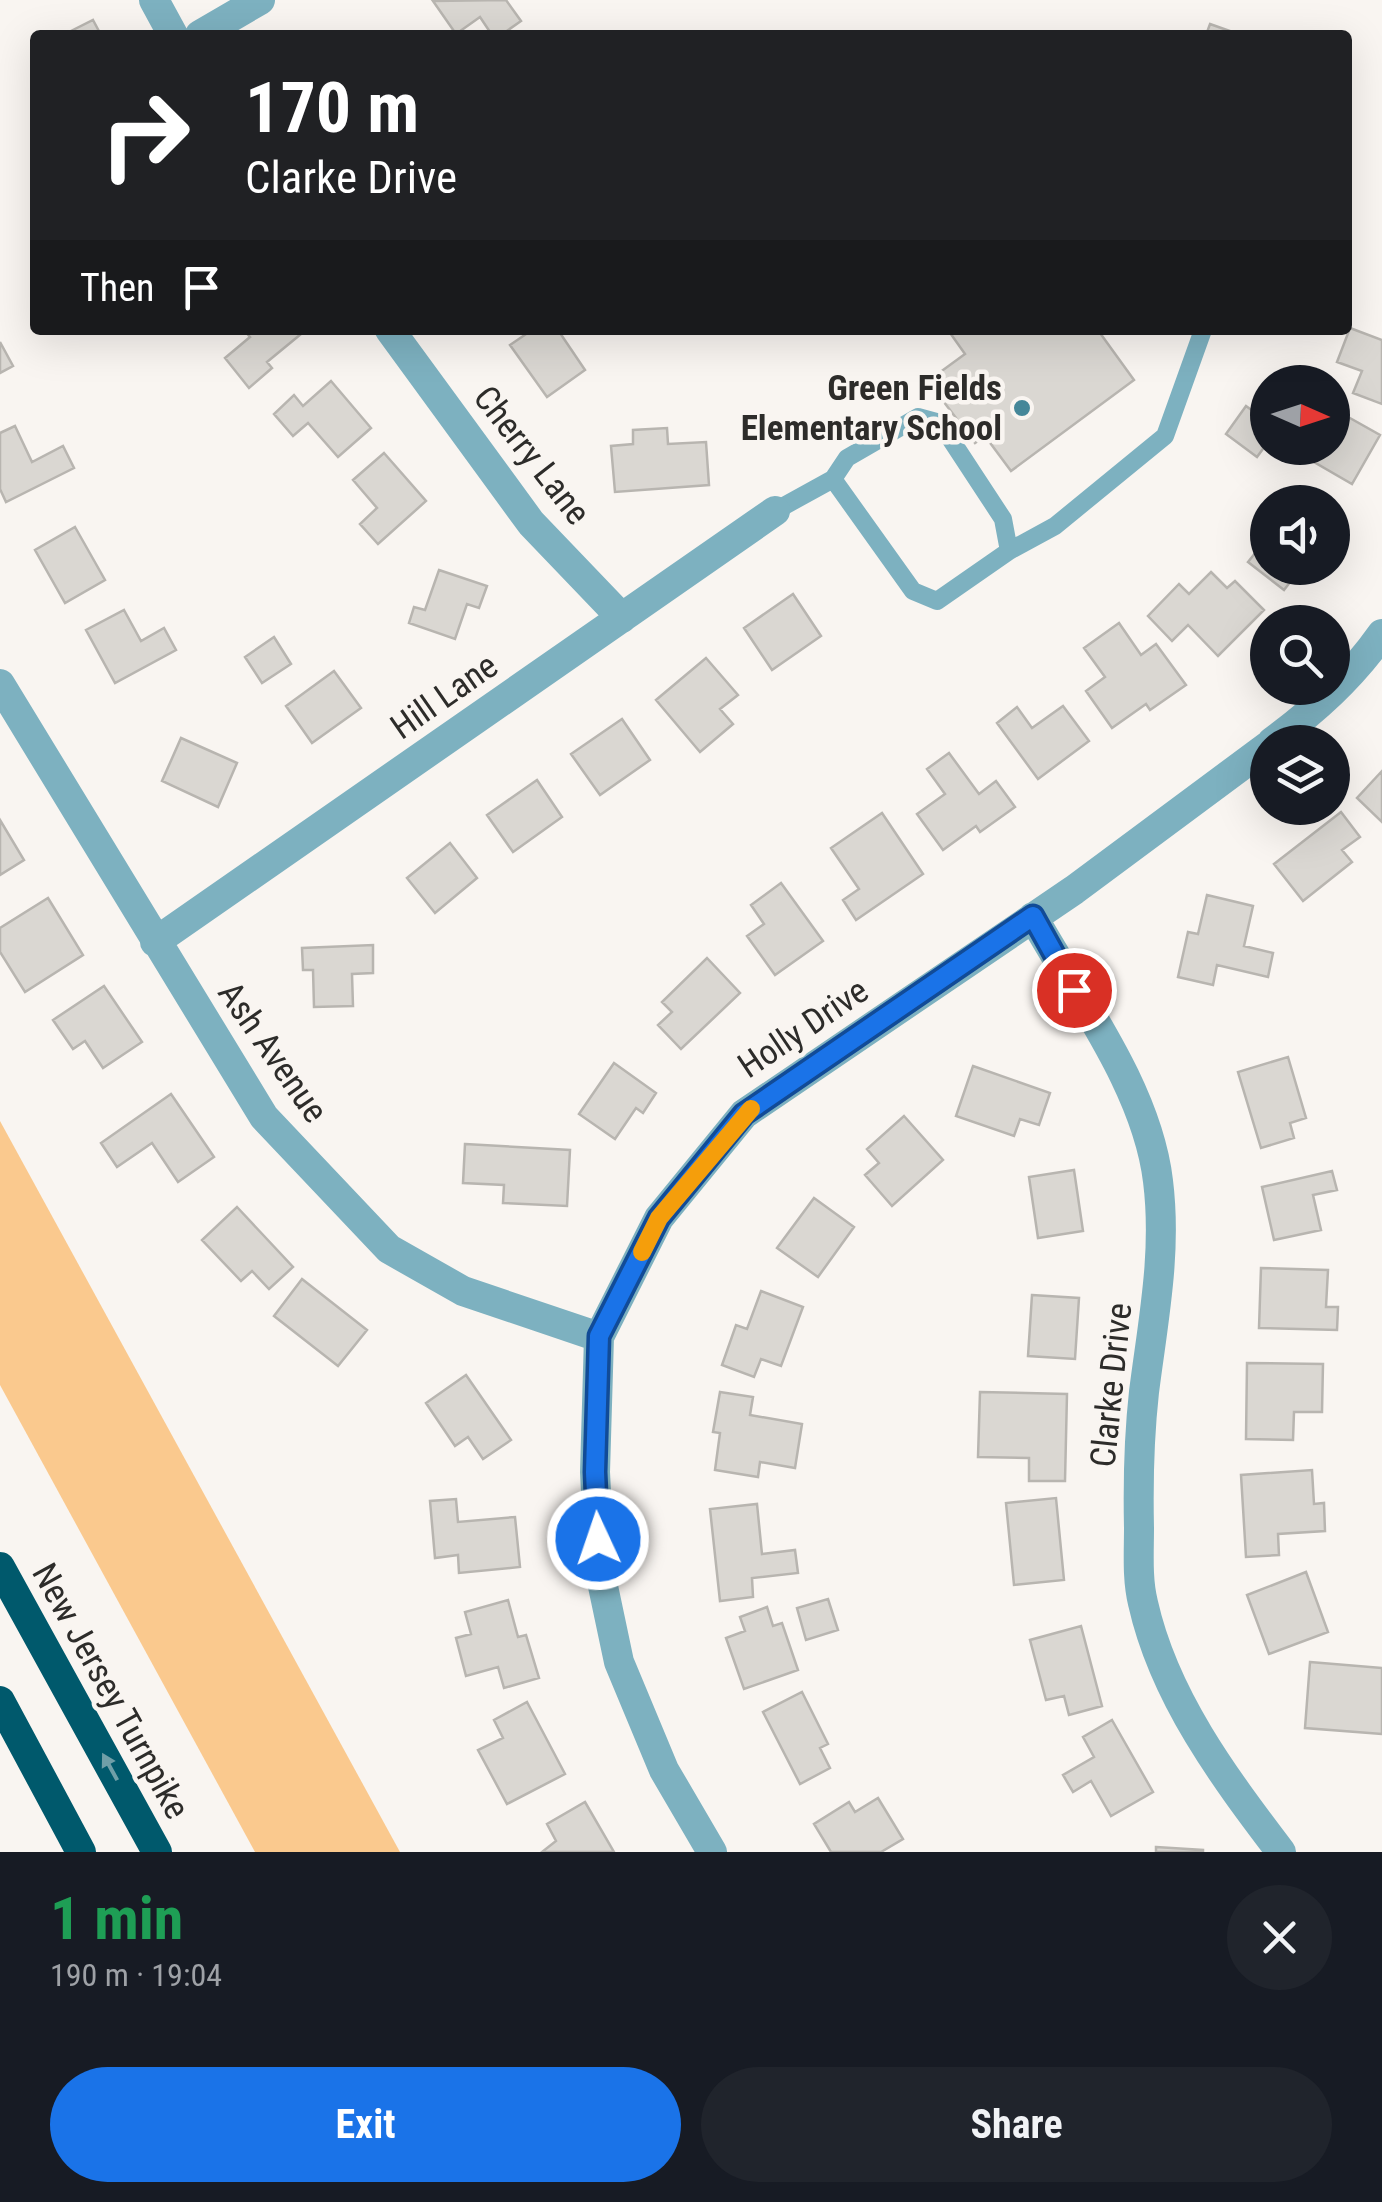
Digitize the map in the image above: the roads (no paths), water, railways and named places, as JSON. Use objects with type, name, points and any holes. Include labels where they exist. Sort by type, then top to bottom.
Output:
[{"type":"highway","name":"New Jersey Turnpike","points":[[0,1567],[157,1852]]},
{"type":"highway","points":[[0,1700],[81,1852]]},
{"type":"street","points":[[154,0],[171,30]]},
{"type":"street","points":[[209,30],[260,0]]},
{"type":"street","name":"Cherry Lane","points":[[394,335],[531,523],[622,618]]},
{"type":"street","name":"Hill Lane","points":[[155,942],[775,512]]},
{"type":"street","name":"Holly Drive","points":[[1295,725],[1356,670],[1382,634]]},
{"type":"street","name":"Ash Avenue","points":[[0,684],[264,1117],[389,1249],[463,1291],[599,1336]]},
{"type":"street","name":"Holly Drive","points":[[712,1852],[664,1770],[620,1662],[600,1572],[595,1472],[599,1336],[659,1218],[744,1114],[1033,916],[1250,759]]},
{"type":"street","name":"Clarke Drive","points":[[1033,916],[1135,1100],[1150,1139],[1158,1180],[1161,1264],[1138,1472],[1142,1598],[1152,1638],[1208,1752],[1281,1852]]},
{"type":"lane","points":[[833,478],[913,592],[937,601],[1054,526],[1165,436],[1201,335]]},
{"type":"lane","points":[[775,512],[833,478],[846,458],[918,417],[940,423],[1004,519],[1010,551]]},
{"type":"place","name":"Green Fields Elementary School","points":[[1022,408]]}]
